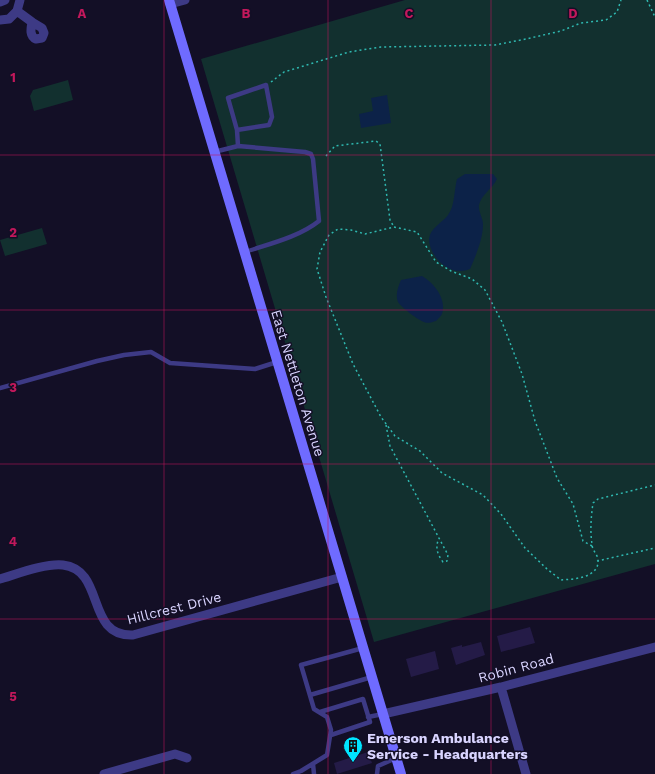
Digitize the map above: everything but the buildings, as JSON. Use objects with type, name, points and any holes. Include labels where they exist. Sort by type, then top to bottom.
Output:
[{"type":"main road","name":"East Nettleton Avenue","points":[[169,2],[401,774]]},
{"type":"street","points":[[0,2],[5,0]]},
{"type":"street","points":[[0,20],[9,19],[16,11],[20,0]]},
{"type":"street","points":[[169,2],[185,0]]},
{"type":"street","points":[[16,11],[32,22]]},
{"type":"street","name":"Hillcrest Drive","points":[[0,579],[52,566],[69,566],[80,572],[88,581],[99,613],[104,621],[112,629],[127,635],[133,635],[342,577]]},
{"type":"street","name":"Robin Road","points":[[383,714],[501,687],[655,647]]},
{"type":"street","points":[[501,687],[526,774]]},
{"type":"street","points":[[104,774],[175,754],[187,758]]},
{"type":"lane","points":[[236,130],[269,125],[272,117],[266,85],[228,98],[236,130],[238,146]]},
{"type":"lane","points":[[214,152],[238,146],[311,154],[313,160],[319,221],[310,228],[245,252]]},
{"type":"lane","points":[[0,388],[97,360],[151,352],[170,363],[255,369],[277,362]]},
{"type":"lane","points":[[293,774],[327,755],[332,730],[327,717],[314,709],[301,665],[363,648]]},
{"type":"lane","points":[[310,695],[372,677]]},
{"type":"lane","points":[[320,712],[363,700],[370,722],[331,735]]},
{"type":"lane","points":[[368,717],[383,714]]},
{"type":"lane","points":[[376,774],[378,766],[396,758]]},
{"type":"lane","points":[[313,764],[314,774]]},
{"type":"path","points":[[266,85],[284,72],[349,52],[381,47],[495,45],[562,31],[581,23],[606,20],[617,12],[621,0]]},
{"type":"path","points":[[647,0],[655,17]]},
{"type":"path","points":[[326,156],[335,146],[376,141],[380,144],[390,220],[394,227]]},
{"type":"path","points":[[592,546],[583,541],[573,504],[557,478],[534,421],[522,374],[502,322],[485,290],[472,279],[451,271],[436,262],[417,232],[394,227],[365,234],[352,230],[338,229],[329,235],[320,252],[318,269],[326,297],[353,364],[386,423],[395,436],[420,452],[442,473],[483,495],[501,514],[525,548],[561,580],[577,578],[590,574],[597,565],[598,558],[592,546],[591,519],[593,503],[598,499],[655,485]]},
{"type":"path","points":[[386,423],[390,446],[410,481],[448,555],[447,561],[443,562],[438,556],[436,545],[439,538]]},
{"type":"path","points":[[598,561],[655,548]]},
{"type":"green space","points":[[405,0],[655,0],[655,564],[374,642],[201,59]]},
{"type":"green space","points":[[68,80],[73,100],[34,111],[30,96],[33,90]]},
{"type":"green space","points":[[42,228],[47,244],[5,256],[0,240]]},
{"type":"water","points":[[387,95],[391,123],[361,128],[359,114],[373,111],[371,98]]},
{"type":"water","points":[[465,174],[493,174],[497,179],[480,201],[479,210],[483,222],[483,230],[475,258],[470,269],[455,271],[449,269],[439,261],[432,250],[429,239],[434,229],[448,215],[453,203],[457,179]]},
{"type":"water","points":[[422,276],[435,287],[443,303],[442,315],[436,321],[430,323],[421,321],[414,316],[398,302],[397,299],[397,291],[401,280]]},
{"type":"place","name":"Emerson Ambulance Service - Headquarters","points":[[353,763]]}]
